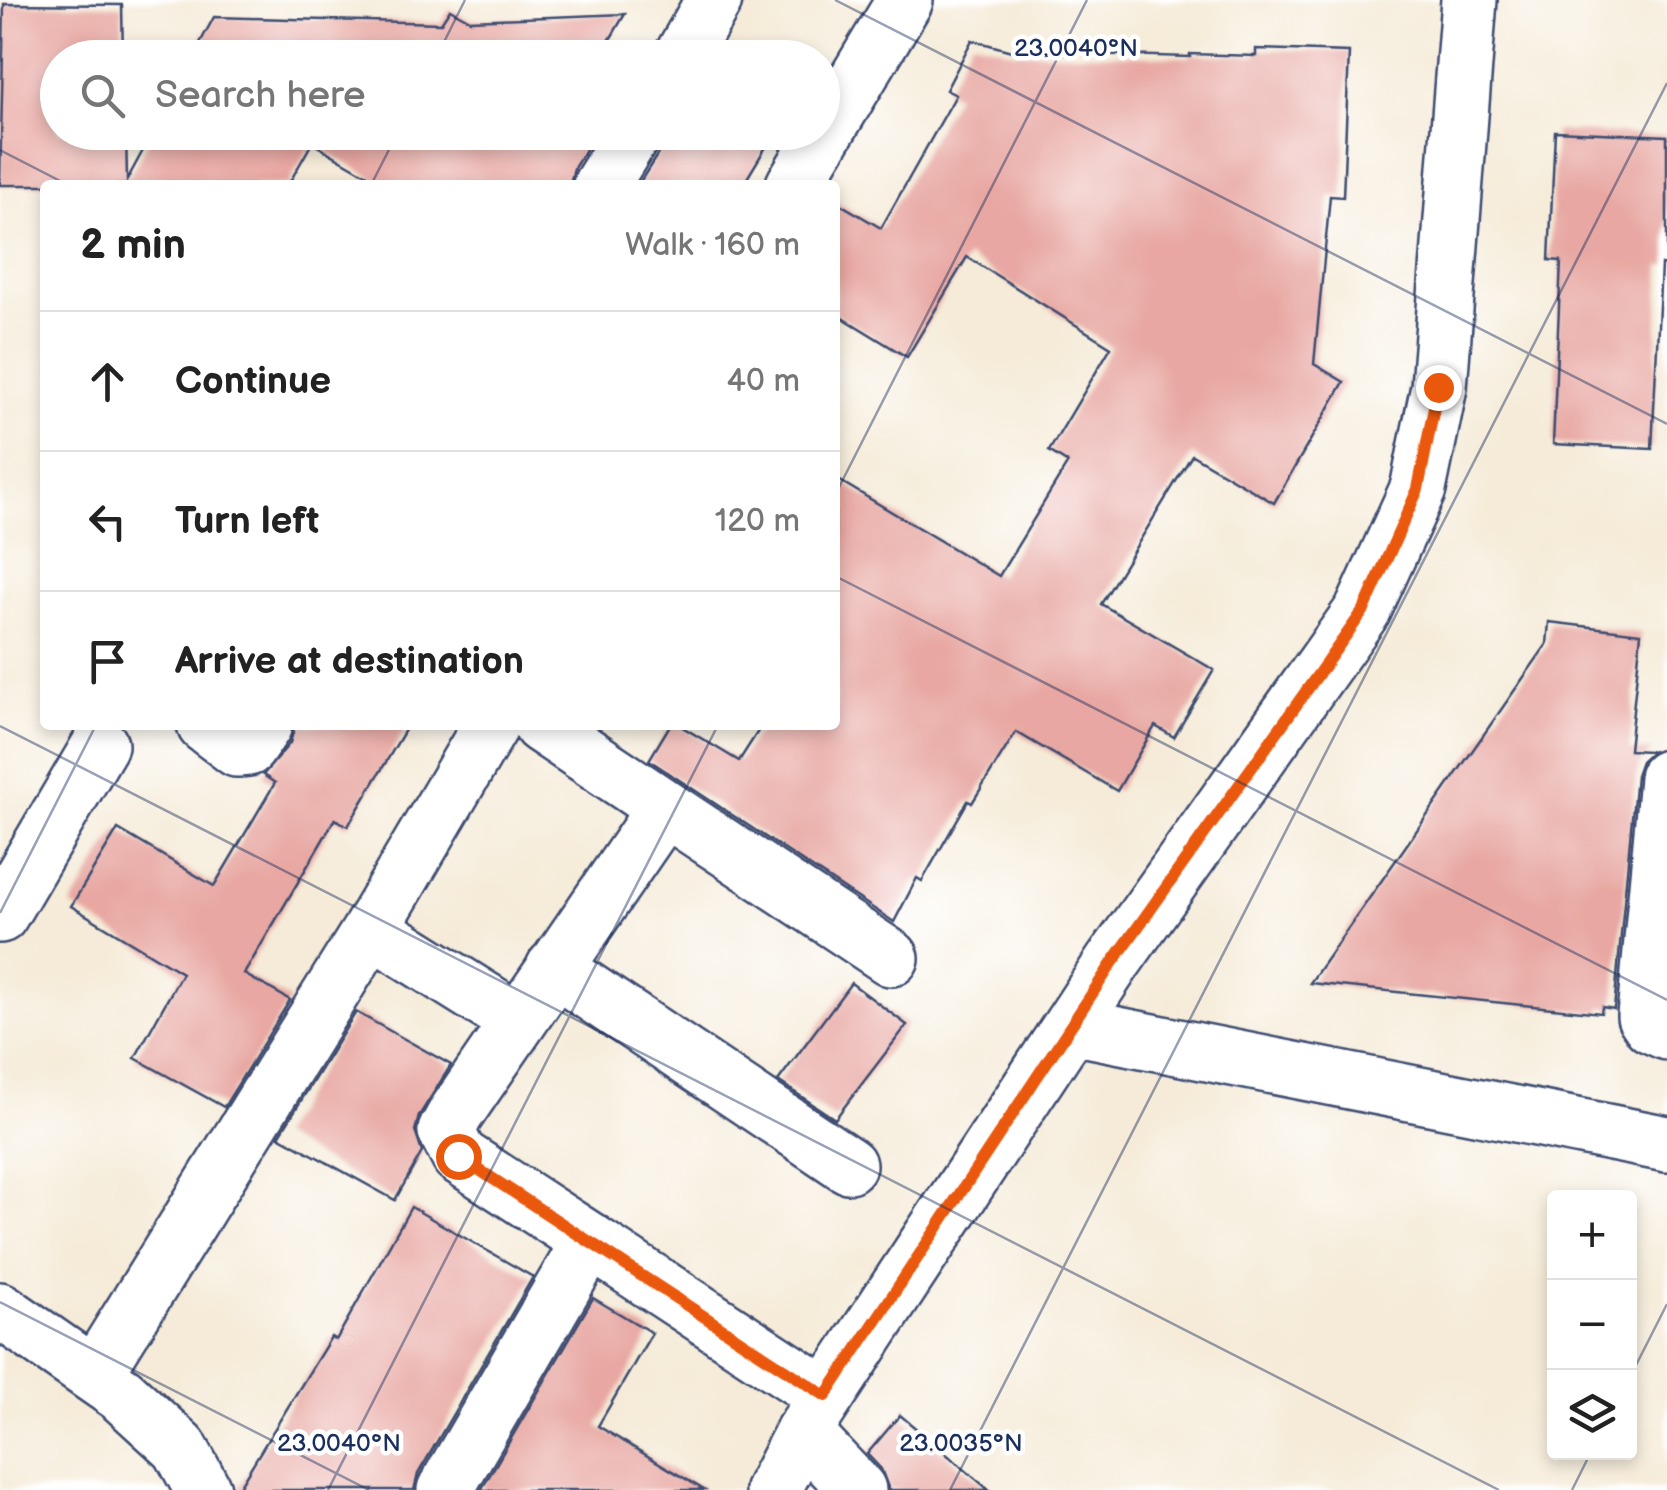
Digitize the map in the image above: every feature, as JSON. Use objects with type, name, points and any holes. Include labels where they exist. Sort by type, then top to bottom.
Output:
[{"type":"street","points":[[691,40],[714,0]]},
{"type":"street","points":[[840,108],[905,0]]},
{"type":"street","points":[[773,1490],[814,1414],[1113,962],[1364,610],[1418,489],[1438,387],[1470,0]]},
{"type":"street","points":[[604,180],[623,150]]},
{"type":"street","points":[[797,180],[815,150]]},
{"type":"street","points":[[211,730],[236,749],[248,748],[261,730]]},
{"type":"street","points":[[94,1375],[371,929],[488,730]]},
{"type":"street","points":[[548,730],[891,958]]},
{"type":"street","points":[[0,915],[100,745]]},
{"type":"street","points":[[1667,778],[1645,1016],[1651,1025],[1667,1032]]},
{"type":"street","points":[[665,808],[446,1131],[458,1156],[590,1241],[814,1414],[858,1490]]},
{"type":"street","points":[[371,929],[518,1022]]},
{"type":"street","points":[[554,968],[848,1165]]},
{"type":"street","points":[[1072,1026],[1667,1144]]},
{"type":"street","points":[[444,1490],[590,1241]]},
{"type":"street","points":[[0,1310],[121,1394],[180,1448],[203,1490]]},
{"type":"building","points":[[4,4],[122,5],[123,40],[40,40],[40,150],[126,150],[127,180],[40,180],[40,185],[0,185]]},
{"type":"building","points":[[450,9],[470,20],[625,14],[610,40],[202,40],[214,17],[441,23]]},
{"type":"building","points":[[972,40],[1015,52],[1190,57],[1256,56],[1256,49],[1349,52],[1343,197],[1330,196],[1314,364],[1344,382],[1274,503],[1192,455],[1101,604],[1214,670],[1174,737],[1155,726],[1117,791],[1016,732],[972,803],[968,801],[922,881],[917,878],[894,922],[649,760],[667,730],[687,730],[739,761],[759,730],[840,730],[840,481],[999,576],[1068,463],[1049,451],[1111,347],[967,257],[907,357],[840,316],[840,204],[881,228],[956,95],[946,90]]},
{"type":"building","points":[[1555,131],[1667,136],[1667,266],[1661,265],[1652,449],[1553,444],[1561,261],[1549,260]]},
{"type":"building","points":[[143,150],[308,150],[291,180],[127,180]]},
{"type":"building","points":[[324,150],[586,150],[571,180],[376,180]]},
{"type":"building","points":[[660,150],[764,150],[746,180],[641,180]]},
{"type":"building","points":[[1549,622],[1641,633],[1629,750],[1652,751],[1641,761],[1636,775],[1614,1009],[1602,1007],[1601,1013],[1310,983],[1547,644]]},
{"type":"building","points":[[294,730],[405,730],[348,826],[335,819],[244,974],[290,1000],[224,1107],[135,1058],[182,973],[71,906],[118,829],[214,886],[275,783],[263,775],[290,743]]},
{"type":"building","points":[[851,983],[907,1025],[835,1119],[778,1081]]},
{"type":"building","points":[[356,1012],[451,1065],[419,1116],[415,1131],[422,1152],[395,1200],[279,1136]]},
{"type":"building","points":[[411,1207],[533,1277],[418,1474],[414,1490],[237,1490],[331,1337],[336,1340]]},
{"type":"building","points":[[593,1298],[652,1333],[598,1426],[704,1490],[481,1490]]},
{"type":"building","points":[[900,1415],[989,1490],[889,1490],[881,1469],[867,1454]]},
{"type":"route","points":[[458,1156],[826,1396],[1113,962],[1364,610],[1418,489],[1438,387]]}]
